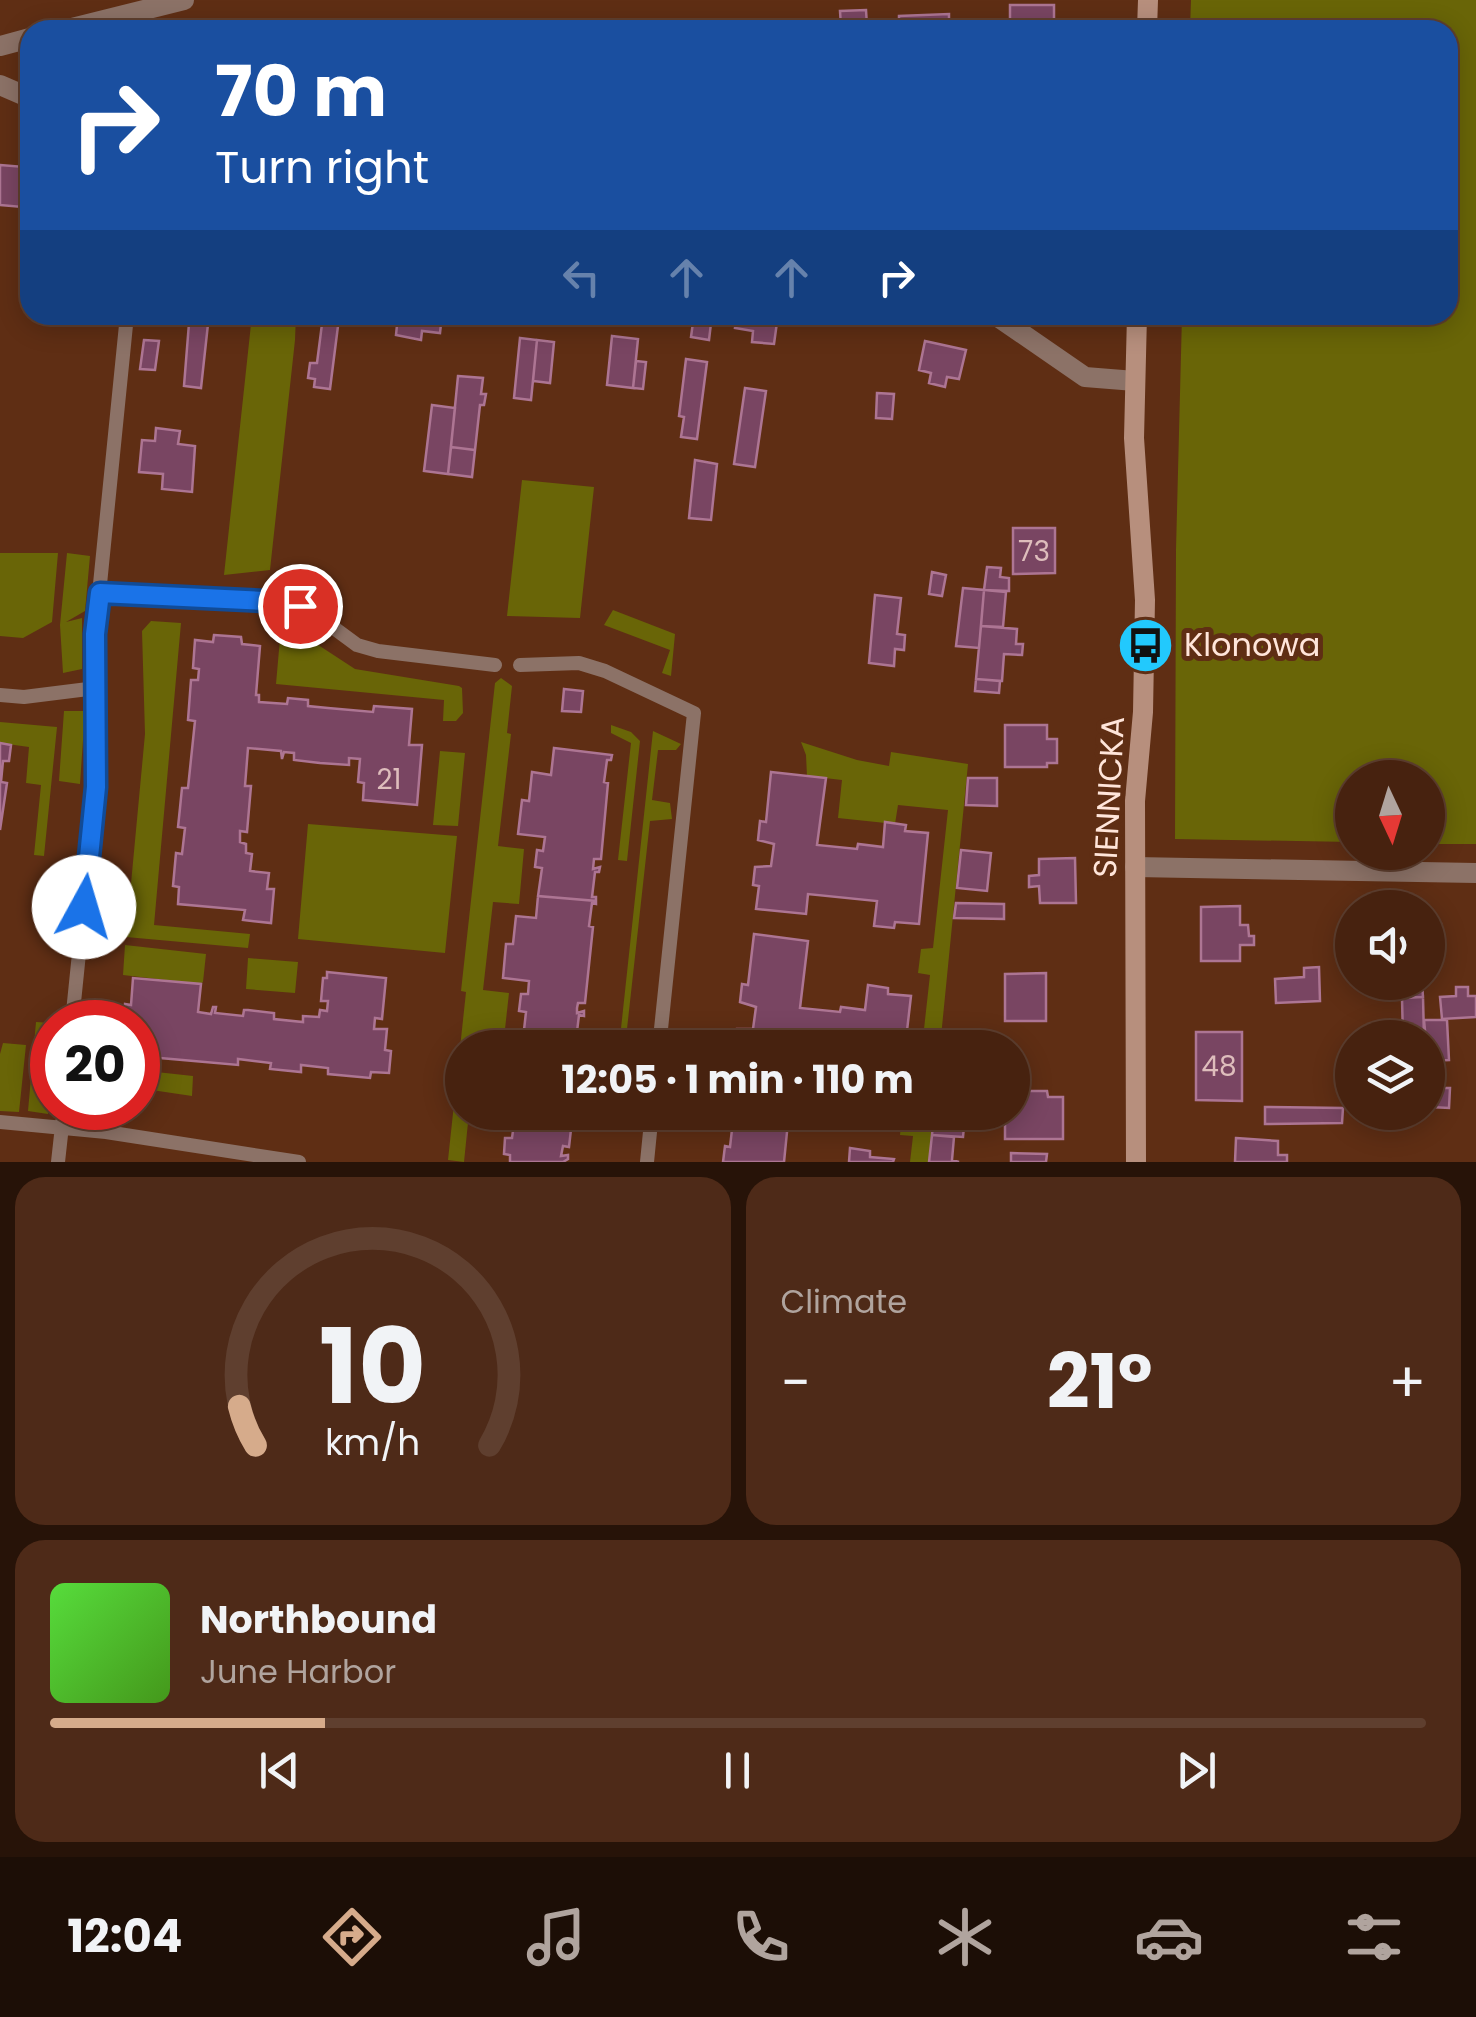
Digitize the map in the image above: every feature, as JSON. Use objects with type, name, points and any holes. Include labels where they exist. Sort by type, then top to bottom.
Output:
[{"type":"main road","name":"SIENNICKA","points":[[1136,1162],[1135,802],[1144,712],[1145,600],[1134,438],[1138,325]]},
{"type":"street","points":[[104,20],[184,0]]},
{"type":"street","points":[[1009,325],[1084,378],[1135,382]]},
{"type":"street","points":[[1134,867],[1476,873]]},
{"type":"lane","points":[[74,1000],[96,787],[95,634],[126,325]]},
{"type":"lane","points":[[100,593],[285,602],[315,614],[368,648],[495,664]]},
{"type":"lane","points":[[520,665],[579,663],[694,713],[661,1030]]},
{"type":"lane","points":[[0,695],[24,697],[96,688]]},
{"type":"lane","points":[[0,1122],[30,1124]]},
{"type":"lane","points":[[58,1162],[62,1130]]},
{"type":"lane","points":[[82,1130],[299,1162]]},
{"type":"lane","points":[[647,1162],[650,1130]]},
{"type":"shaded area","points":[[1191,0],[1476,0],[1476,844],[1445,844],[1445,760],[1335,760],[1335,842],[1175,839],[1182,325],[1458,325],[1458,20],[1190,20]]},
{"type":"shaded area","points":[[251,325],[296,325],[270,570],[224,575]]},
{"type":"shaded area","points":[[522,480],[594,487],[580,618],[507,616]]},
{"type":"shaded area","points":[[0,553],[58,553],[52,622],[23,638],[0,636]]},
{"type":"shaded area","points":[[67,553],[90,556],[85,611],[66,622],[82,618],[82,669],[63,673],[60,625]]},
{"type":"shaded area","points":[[613,610],[675,634],[671,676],[662,673],[670,650],[604,625]]},
{"type":"shaded area","points":[[151,621],[181,623],[154,925],[250,934],[248,948],[126,937],[145,734],[142,631]]},
{"type":"shaded area","points":[[281,627],[306,637],[355,669],[459,686],[463,713],[456,721],[443,721],[444,700],[276,684]]},
{"type":"shaded area","points":[[501,678],[512,686],[507,733],[511,734],[498,846],[524,849],[519,904],[493,902],[483,990],[509,993],[505,1030],[462,1030],[466,992],[461,991],[495,683]]},
{"type":"shaded area","points":[[64,711],[85,711],[80,784],[59,781]]},
{"type":"shaded area","points":[[0,722],[57,727],[44,856],[34,855],[41,785],[26,783],[29,747],[0,743]]},
{"type":"shaded area","points":[[611,725],[631,732],[640,741],[627,861],[618,860],[631,743],[611,733]]},
{"type":"shaded area","points":[[653,731],[681,744],[676,750],[658,750],[652,800],[670,803],[672,819],[650,821],[627,1030],[621,1030]]},
{"type":"shaded area","points":[[801,742],[889,766],[891,752],[968,764],[942,1030],[924,1030],[930,975],[918,973],[921,949],[933,948],[948,810],[898,805],[895,824],[838,818],[842,780],[807,776]]},
{"type":"shaded area","points":[[440,751],[465,753],[458,826],[433,825]]},
{"type":"shaded area","points":[[308,824],[457,836],[445,953],[298,939]]},
{"type":"shaded area","points":[[125,945],[206,954],[203,982],[123,975]]},
{"type":"shaded area","points":[[248,958],[298,962],[295,993],[246,989]]},
{"type":"shaded area","points":[[3,1043],[26,1045],[19,1112],[0,1111]]},
{"type":"shaded area","points":[[160,1072],[193,1076],[192,1096],[160,1091]]},
{"type":"shaded area","points":[[451,1130],[467,1130],[464,1162],[448,1160]]},
{"type":"shaded area","points":[[900,1130],[932,1130],[929,1162],[910,1162],[913,1136],[900,1135]]},
{"type":"building","points":[[1010,5],[1054,5],[1054,20],[1010,20]]},
{"type":"building","points":[[866,10],[867,20],[841,20],[840,11]]},
{"type":"building","points":[[949,14],[949,20],[899,20],[899,16]]},
{"type":"building","points":[[0,165],[20,167],[20,207],[0,205]]},
{"type":"building","points":[[189,325],[208,325],[201,388],[184,386]]},
{"type":"building","points":[[322,325],[338,326],[330,389],[314,387],[315,379],[308,378],[310,363],[317,363]]},
{"type":"building","points":[[397,325],[441,325],[440,333],[422,331],[421,340],[396,335]]},
{"type":"building","points":[[693,325],[711,325],[709,340],[691,337]]},
{"type":"building","points":[[777,325],[774,344],[752,342],[753,331],[735,328]]},
{"type":"building","points":[[612,336],[638,339],[633,388],[607,385]]},
{"type":"building","points":[[520,338],[537,340],[531,400],[514,398]]},
{"type":"building","points":[[144,340],[159,341],[155,370],[140,369]]},
{"type":"building","points":[[537,340],[554,342],[550,383],[533,381]]},
{"type":"building","points":[[925,341],[966,350],[959,379],[947,377],[945,387],[929,383],[931,373],[919,370]]},
{"type":"building","points":[[686,359],[707,362],[697,439],[681,437],[684,417],[679,416]]},
{"type":"building","points":[[636,361],[646,362],[643,389],[633,388]]},
{"type":"building","points":[[458,376],[483,378],[481,394],[486,394],[484,405],[480,405],[475,450],[451,447]]},
{"type":"building","points":[[745,388],[766,391],[755,467],[734,464]]},
{"type":"building","points":[[877,393],[894,394],[892,419],[876,418]]},
{"type":"building","points":[[432,405],[455,408],[448,474],[424,471]]},
{"type":"building","points":[[156,428],[180,431],[178,444],[195,446],[192,492],[162,489],[163,474],[139,472],[142,440],[155,441]]},
{"type":"building","points":[[451,447],[475,450],[472,477],[448,474]]},
{"type":"building","points":[[695,460],[717,464],[711,520],[689,518]]},
{"type":"building","points":[[1013,528],[1055,528],[1055,573],[1013,574]]},
{"type":"building","points":[[987,567],[1001,568],[1000,577],[1009,578],[1009,591],[984,590]]},
{"type":"building","points":[[932,572],[946,575],[942,596],[929,594]]},
{"type":"building","points":[[963,588],[984,590],[979,648],[956,646]]},
{"type":"building","points":[[984,590],[1006,592],[1003,627],[981,626]]},
{"type":"building","points":[[875,595],[901,598],[897,634],[905,635],[904,650],[895,649],[894,666],[869,663]]},
{"type":"building","points":[[981,626],[1017,629],[1016,644],[1023,644],[1022,655],[1004,654],[1002,681],[976,679]]},
{"type":"building","points":[[214,635],[241,637],[242,644],[260,646],[256,695],[259,702],[287,704],[288,698],[308,700],[308,706],[373,712],[374,706],[412,709],[409,745],[422,745],[417,805],[363,800],[364,783],[358,782],[360,759],[349,758],[349,765],[320,763],[294,760],[294,753],[284,752],[282,759],[281,751],[248,748],[245,786],[251,786],[247,832],[240,831],[240,842],[246,844],[246,853],[252,854],[250,871],[269,873],[267,889],[274,889],[271,923],[243,920],[245,910],[178,904],[179,887],[173,886],[176,853],[182,854],[185,828],[178,827],[182,788],[188,788],[195,721],[188,720],[191,680],[198,680],[199,669],[193,668],[195,640],[213,642]]},
{"type":"building","points":[[976,679],[1000,681],[999,693],[975,691]]},
{"type":"building","points":[[564,689],[583,691],[581,712],[562,711]]},
{"type":"building","points":[[1005,725],[1047,725],[1047,739],[1057,739],[1057,763],[1047,763],[1047,767],[1005,767]]},
{"type":"building","points":[[0,743],[11,745],[9,761],[3,761],[1,782],[7,783],[0,830]]},
{"type":"building","points":[[554,748],[612,755],[607,760],[604,782],[608,783],[601,859],[594,859],[593,869],[600,867],[595,872],[592,897],[596,901],[538,896],[542,868],[535,867],[537,850],[543,851],[545,837],[518,834],[522,800],[529,801],[532,772],[551,775]]},
{"type":"building","points":[[771,772],[826,778],[817,845],[883,847],[885,822],[906,825],[905,831],[928,833],[919,924],[895,922],[894,928],[874,926],[877,901],[808,894],[806,914],[756,909],[759,886],[753,885],[755,867],[771,866],[774,844],[758,840],[760,821],[766,822]]},
{"type":"building","points":[[968,778],[997,778],[997,806],[966,805]]},
{"type":"building","points":[[961,850],[991,853],[987,891],[957,888]]},
{"type":"building","points":[[1075,858],[1076,903],[1040,903],[1039,886],[1029,887],[1029,876],[1039,875],[1039,859]]},
{"type":"building","points":[[538,896],[596,901],[592,903],[589,926],[593,927],[585,1003],[578,1003],[577,1008],[577,1013],[584,1011],[584,1016],[579,1015],[577,1030],[524,1030],[526,1012],[519,1011],[521,994],[528,994],[529,981],[503,978],[506,944],[513,944],[516,916],[536,918]]},
{"type":"building","points":[[956,903],[1004,904],[1004,919],[954,918]]},
{"type":"building","points":[[1240,906],[1240,925],[1248,925],[1254,945],[1240,945],[1240,961],[1201,961],[1201,907]]},
{"type":"building","points":[[754,934],[808,941],[800,1008],[865,1010],[868,985],[888,988],[888,994],[911,996],[907,1030],[737,1030],[753,1029],[756,1007],[740,1002],[742,984],[748,985]]},
{"type":"building","points":[[1319,967],[1320,1001],[1276,1003],[1275,979],[1304,977],[1304,968]]},
{"type":"building","points":[[327,972],[386,978],[382,1019],[375,1018],[374,1029],[387,1029],[389,1073],[371,1072],[370,1078],[328,1074],[328,1068],[301,1065],[301,1072],[270,1069],[271,1063],[238,1059],[238,1065],[160,1058],[160,1000],[131,1000],[133,978],[201,984],[198,1012],[211,1014],[216,1007],[215,1013],[243,1016],[244,1010],[248,1010],[274,1013],[274,1019],[303,1022],[303,1016],[319,1017],[320,1010],[327,1011],[328,1001],[321,1001],[323,978],[327,978]]},
{"type":"building","points":[[1046,973],[1046,1021],[1005,1021],[1005,974]]},
{"type":"building","points":[[1456,987],[1468,987],[1468,996],[1476,996],[1476,1017],[1442,1019],[1440,1000],[1456,996]]},
{"type":"building","points":[[1402,1000],[1423,1000],[1424,1020],[1403,1020]]},
{"type":"building","points":[[1445,1020],[1447,1020],[1449,1060],[1445,1060]]},
{"type":"building","points":[[1196,1032],[1242,1032],[1242,1101],[1196,1100]]},
{"type":"building","points":[[1445,1088],[1450,1088],[1449,1108],[1445,1108]]},
{"type":"building","points":[[1030,1091],[1047,1091],[1048,1097],[1063,1097],[1063,1139],[1005,1139],[1005,1130],[1030,1130]]},
{"type":"building","points":[[1265,1107],[1335,1108],[1335,1123],[1265,1124]]},
{"type":"building","points":[[513,1130],[571,1130],[569,1147],[563,1146],[561,1156],[568,1155],[568,1159],[510,1162],[510,1155],[504,1154],[505,1138],[512,1138]]},
{"type":"building","points":[[732,1130],[787,1130],[784,1162],[723,1162],[725,1146],[730,1147]]},
{"type":"building","points":[[932,1130],[964,1130],[963,1137],[932,1135]]},
{"type":"building","points":[[932,1135],[954,1137],[952,1160],[959,1162],[929,1162]]},
{"type":"building","points":[[1236,1138],[1278,1141],[1278,1155],[1287,1155],[1287,1162],[1235,1162]]},
{"type":"building","points":[[850,1148],[870,1151],[870,1157],[894,1159],[849,1162]]},
{"type":"building","points":[[1011,1153],[1047,1154],[1046,1162],[1011,1162]]},
{"type":"place","name":"Klonowa","points":[[1145,645]]},
{"type":"route","points":[[84,907],[96,787],[95,634],[100,593],[285,602],[300,606]]}]
